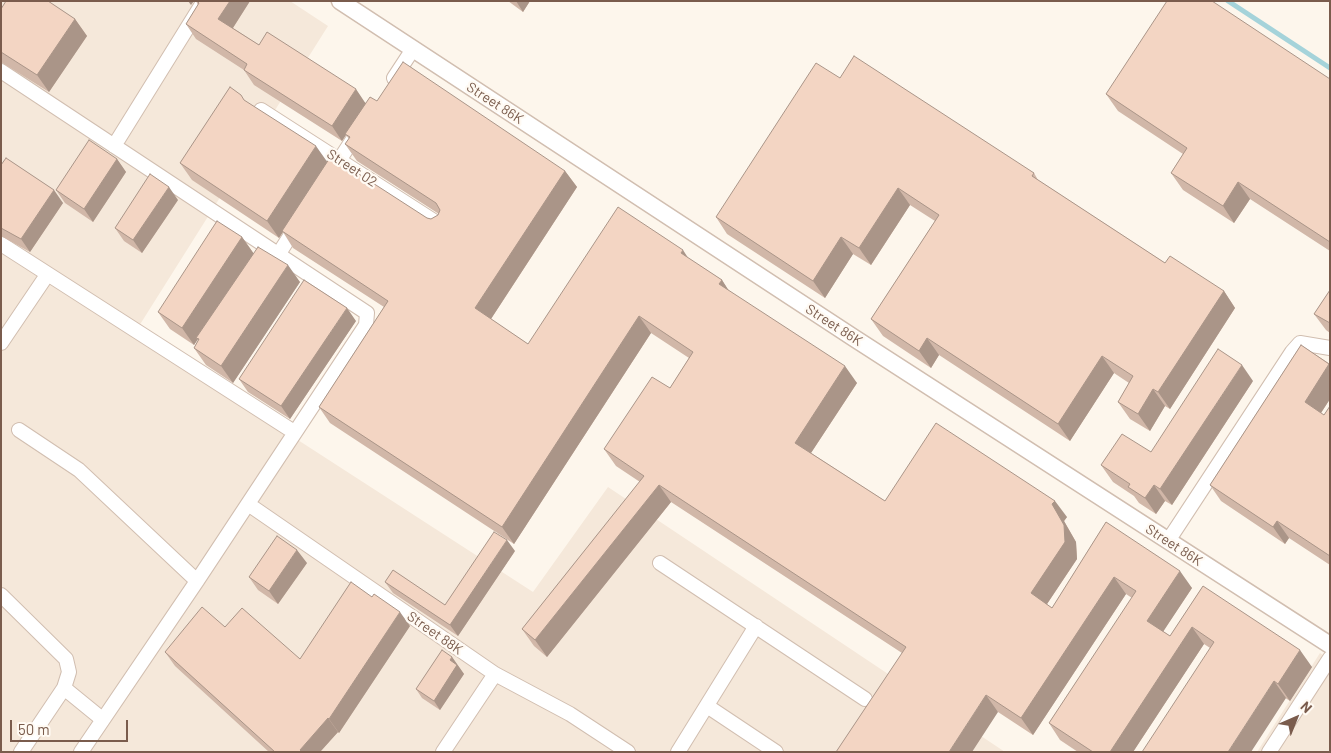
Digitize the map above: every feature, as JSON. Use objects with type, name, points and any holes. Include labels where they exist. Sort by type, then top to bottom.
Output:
[{"type":"street","points":[[114,146],[204,1]]},
{"type":"street","name":"Street 86K","points":[[340,1],[1330,645]]},
{"type":"street","points":[[387,89],[413,49]]},
{"type":"street","points":[[1,71],[114,146],[311,282],[367,313],[366,325],[197,581],[81,752]]},
{"type":"street","name":"Street 02","points":[[261,110],[443,227]]},
{"type":"street","points":[[319,192],[366,121]]},
{"type":"street","points":[[270,253],[304,215]]},
{"type":"street","points":[[1,244],[47,274],[239,390],[294,432]]},
{"type":"street","points":[[1,343],[47,274]]},
{"type":"street","points":[[1168,541],[1292,352],[1300,343],[1330,348]]},
{"type":"street","points":[[19,430],[79,470],[197,581]]},
{"type":"street","name":"Street 88K","points":[[248,504],[495,674],[570,714],[628,752]]},
{"type":"street","points":[[660,563],[865,699]]},
{"type":"street","points":[[1,595],[66,659],[69,672],[64,688],[21,752]]},
{"type":"street","points":[[678,752],[756,626]]},
{"type":"street","points":[[1269,752],[1330,658]]},
{"type":"street","points":[[443,752],[495,674]]},
{"type":"street","points":[[64,688],[102,719]]},
{"type":"street","points":[[706,706],[776,752]]},
{"type":"shaded area","points":[[1,1],[290,1],[328,26],[134,334],[533,592],[608,487],[1005,752],[1,752]]},
{"type":"shaded area","points":[[1320,653],[1330,660],[1330,752],[1257,752]]},
{"type":"building","points":[[6,1],[48,1],[75,19],[37,75],[1,52],[1,9]]},
{"type":"building","points":[[197,1],[230,1],[218,19],[259,45],[267,32],[356,89],[332,126],[244,70],[247,64],[186,24],[199,3]]},
{"type":"building","points":[[1167,1],[1212,1],[1330,79],[1330,242],[1238,182],[1223,206],[1171,173],[1187,148],[1106,94]]},
{"type":"building","points":[[854,56],[1034,173],[1032,176],[1165,263],[1170,256],[1224,291],[1158,392],[1153,389],[1138,414],[1118,402],[1133,376],[1102,356],[1058,424],[927,338],[919,351],[871,319],[939,215],[898,188],[859,248],[841,237],[813,281],[716,217],[816,63],[840,78]]},
{"type":"building","points":[[403,62],[565,171],[475,308],[528,344],[618,207],[683,250],[681,253],[722,280],[719,284],[845,366],[795,443],[885,501],[936,423],[1055,501],[1052,504],[1064,525],[1065,542],[1031,593],[1052,608],[1106,522],[1180,571],[1147,621],[1170,636],[1203,586],[1300,650],[1278,684],[1274,681],[1228,752],[1142,752],[1214,642],[1192,627],[1110,752],[1093,752],[1049,723],[1136,591],[1114,577],[1021,718],[986,695],[949,752],[836,752],[906,647],[659,485],[535,640],[522,629],[644,476],[604,449],[652,377],[670,388],[693,352],[639,316],[502,527],[319,407],[388,301],[282,231],[331,156],[427,218],[431,219],[438,215],[440,210],[436,203],[345,144],[350,137],[345,134],[370,97],[377,101]]},
{"type":"building","points":[[230,87],[241,95],[244,100],[316,146],[267,221],[180,163]]},
{"type":"building","points":[[89,140],[117,159],[84,209],[56,190]]},
{"type":"building","points":[[6,158],[54,190],[21,239],[1,228],[1,165]]},
{"type":"building","points":[[150,174],[169,187],[133,240],[115,228]]},
{"type":"building","points":[[217,221],[242,237],[182,328],[158,312]]},
{"type":"building","points":[[258,247],[288,265],[221,366],[194,348],[199,339],[196,338]]},
{"type":"building","points":[[304,280],[347,308],[281,406],[239,379]]},
{"type":"building","points":[[1330,290],[1330,323],[1314,314]]},
{"type":"building","points":[[1301,345],[1329,364],[1305,402],[1324,415],[1330,406],[1330,556],[1277,521],[1273,527],[1210,485]]},
{"type":"building","points":[[1218,349],[1242,365],[1160,489],[1154,485],[1145,498],[1128,487],[1130,484],[1101,465],[1122,434],[1151,452]]},
{"type":"building","points":[[494,532],[507,540],[450,625],[385,582],[393,570],[445,605]]},
{"type":"building","points":[[277,536],[297,550],[269,591],[249,577]]},
{"type":"building","points":[[351,582],[372,597],[374,594],[400,612],[329,719],[300,750],[302,752],[275,752],[165,652],[202,607],[225,627],[242,608],[300,659]]},
{"type":"building","points":[[442,650],[452,657],[450,660],[457,665],[434,701],[416,689]]},
{"type":"waterway","points":[[1228,1],[1330,68]]}]
